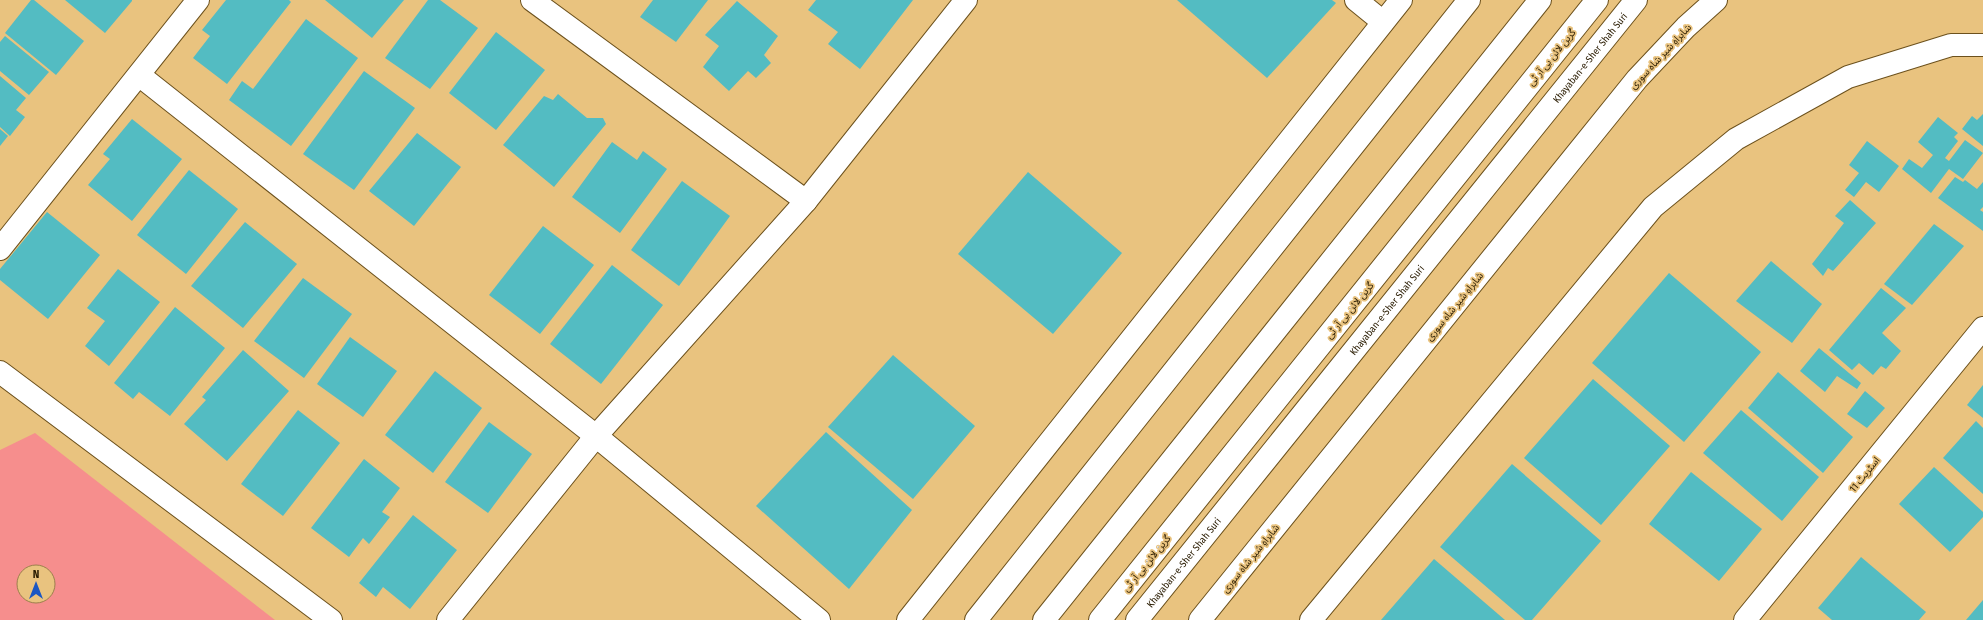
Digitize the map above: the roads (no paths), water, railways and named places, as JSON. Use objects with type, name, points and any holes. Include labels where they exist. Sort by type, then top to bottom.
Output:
[{"type":"street","points":[[0,249],[198,0]]},
{"type":"street","points":[[532,0],[806,201]]},
{"type":"street","points":[[448,620],[596,436],[806,201],[966,0]]},
{"type":"street","points":[[1356,0],[1383,22]]},
{"type":"street","points":[[908,620],[1401,0]]},
{"type":"street","points":[[976,620],[1469,0]]},
{"type":"street","points":[[1044,620],[1540,0]]},
{"type":"street","name":"گرین لائن بی آر ٹی","points":[[1100,620],[1597,0]]},
{"type":"street","name":"Khayaban-e-Sher Shah Suri","points":[[1137,620],[1636,0]]},
{"type":"street","name":"شاہراہِ شیر شاہ سوری","points":[[1200,620],[1637,79],[1686,27],[1716,0]]},
{"type":"street","points":[[1311,620],[1653,207],[1736,139],[1848,77],[1951,45],[1983,45]]},
{"type":"street","points":[[139,75],[596,436],[819,620]]},
{"type":"street","name":"اسٹریٹ 11","points":[[1745,620],[1983,328]]},
{"type":"street","points":[[0,372],[331,620]]}]
